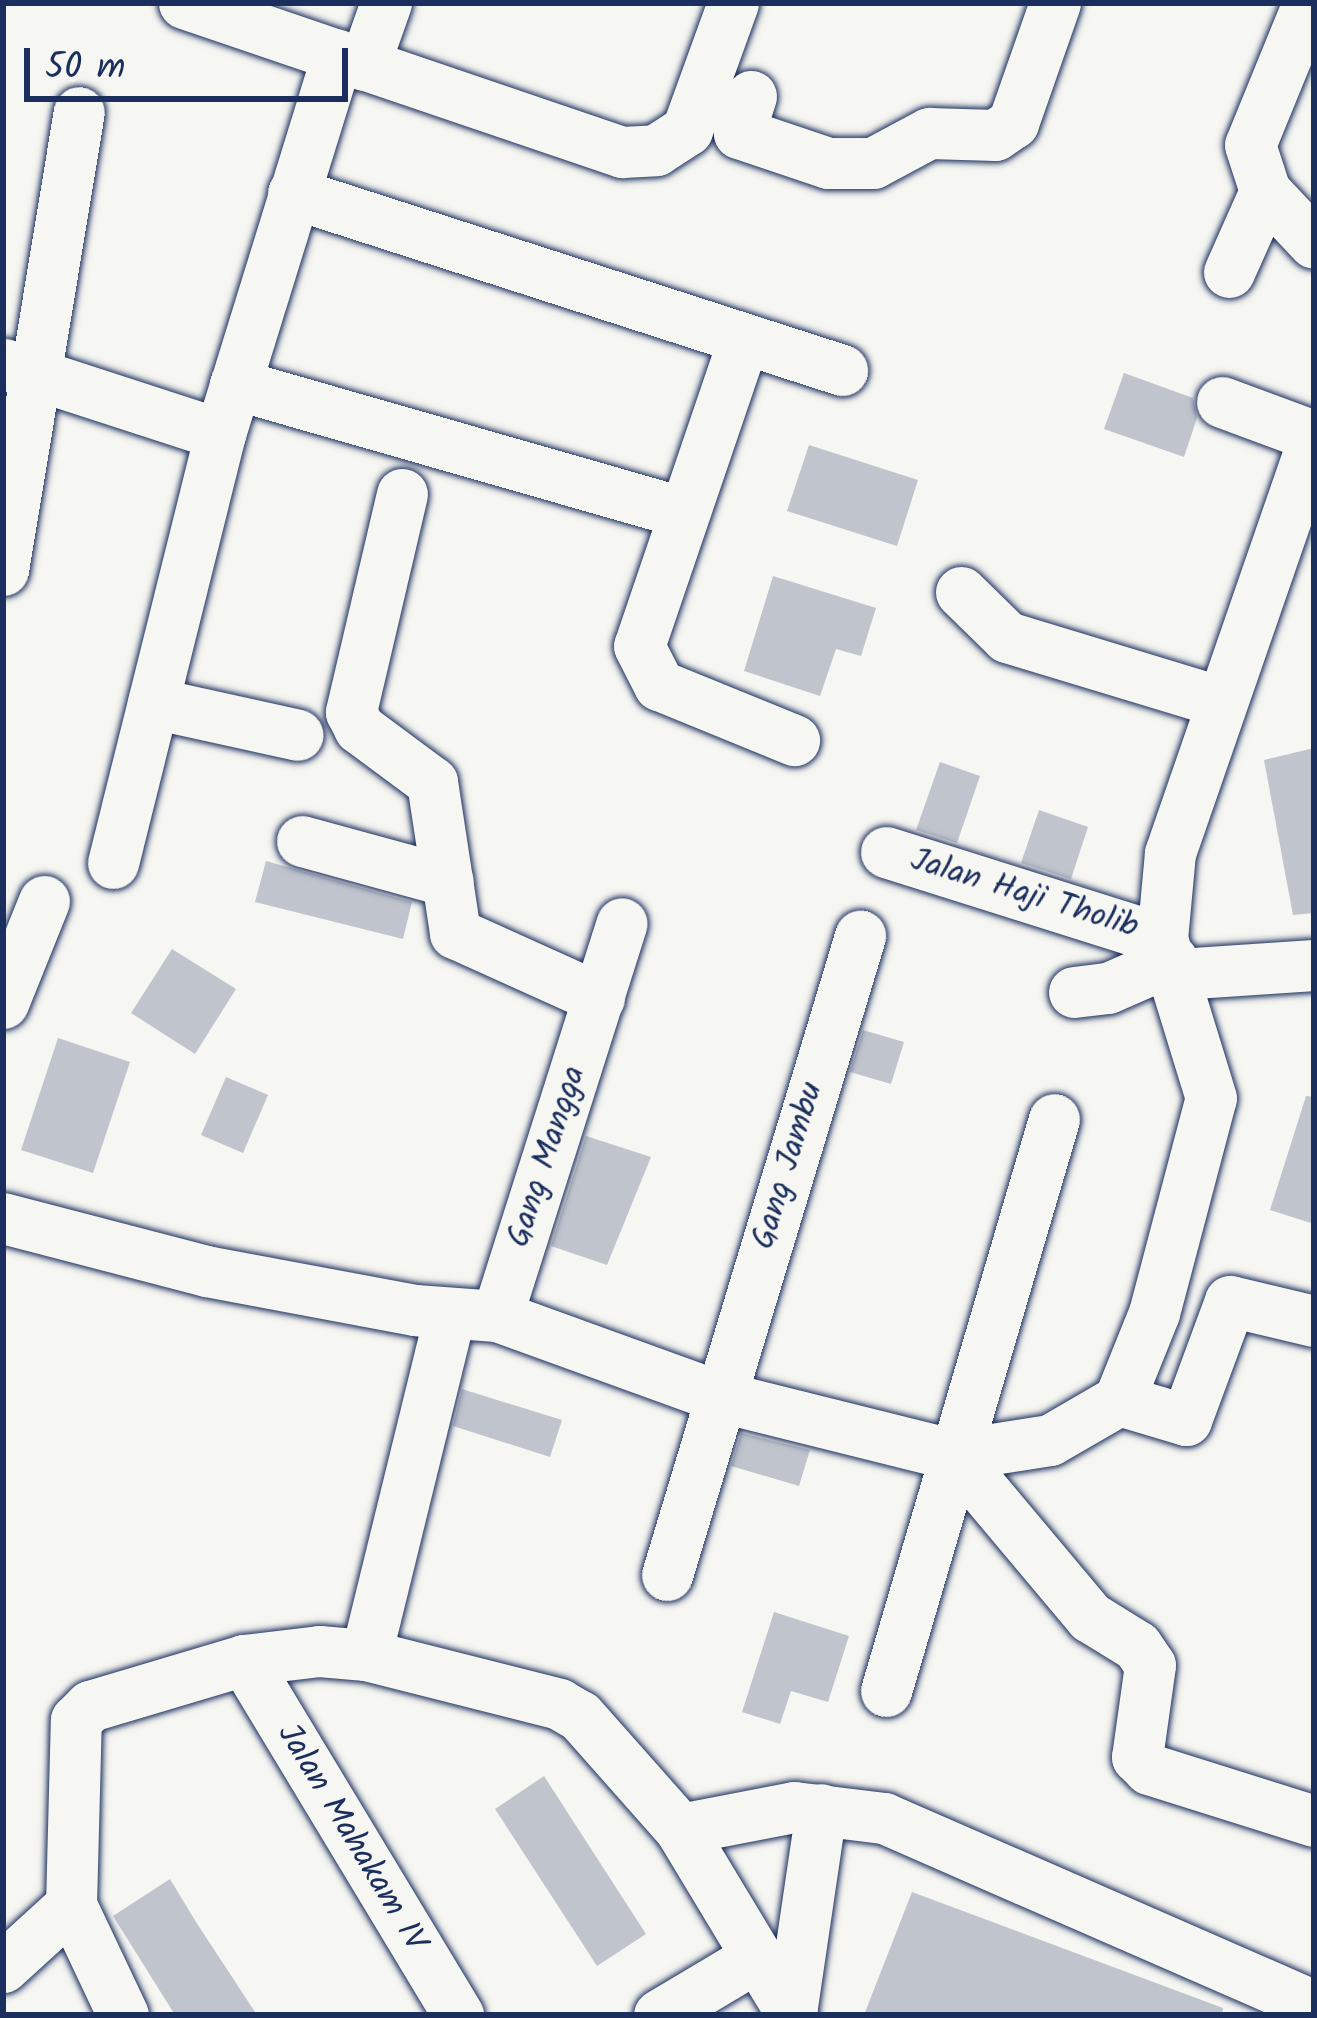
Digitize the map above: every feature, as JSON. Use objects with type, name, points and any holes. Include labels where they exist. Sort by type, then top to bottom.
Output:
[{"type":"street","points":[[184,3],[335,83],[622,152],[656,150],[687,130],[733,3]]},
{"type":"street","points":[[113,863],[220,434],[293,193],[335,83],[386,3]]},
{"type":"street","points":[[751,96],[739,133],[828,163],[873,163],[929,134],[995,135],[1013,123],[1055,3]]},
{"type":"street","points":[[1308,3],[1254,123],[1250,146],[1265,191],[1314,243]]},
{"type":"street","points":[[5,548],[19,369],[79,112]]},
{"type":"street","points":[[1229,272],[1265,191]]},
{"type":"street","points":[[293,193],[842,370]]},
{"type":"street","points":[[743,341],[680,512],[639,646],[659,685],[794,740]]},
{"type":"street","points":[[19,369],[220,434]]},
{"type":"street","points":[[235,384],[680,512]]},
{"type":"street","points":[[3,1218],[206,1271],[473,1315],[718,1396],[955,1455],[1050,1440],[1119,1400],[1160,1293],[1211,1098],[1171,957],[1170,853],[1217,701],[1314,436],[1222,402]]},
{"type":"street","points":[[402,494],[351,712],[358,728],[432,782],[450,924],[462,939],[599,998]]},
{"type":"street","points":[[961,592],[1007,637],[1217,701]]},
{"type":"street","points":[[153,703],[298,735]]},
{"type":"street","points":[[302,841],[448,881]]},
{"type":"street","name":"Jalan Haji Tholib","points":[[886,852],[1171,957]]},
{"type":"street","points":[[3,1003],[44,902]]},
{"type":"street","name":"Gang Mangga","points":[[366,1655],[397,1532],[473,1315],[599,998],[622,922]]},
{"type":"street","name":"Gang Jambu","points":[[667,1575],[860,936]]},
{"type":"street","points":[[1074,992],[1108,988],[1171,957],[1314,965]]},
{"type":"street","points":[[886,1691],[1054,1119]]},
{"type":"street","points":[[1119,1400],[1186,1420],[1231,1301],[1314,1321]]},
{"type":"street","points":[[955,1455],[1090,1617],[1137,1646],[1150,1665],[1138,1756],[1149,1769],[1314,1821]]},
{"type":"street","points":[[123,2015],[71,1905],[76,1720],[90,1706],[279,1652],[366,1655],[559,1704],[590,1726],[680,1828],[753,1959],[791,2014]]},
{"type":"street","name":"Jalan Mahakam IV","points":[[244,1660],[458,2015]]},
{"type":"street","points":[[680,1828],[748,1812],[821,1809],[884,1817],[1314,2006]]},
{"type":"street","points":[[791,2014],[821,1809]]},
{"type":"street","points":[[3,1967],[71,1905]]},
{"type":"street","points":[[659,2015],[753,1959]]},
{"type":"building","points":[[1124,373],[1193,398],[1197,418],[1184,457],[1104,429]]},
{"type":"building","points":[[809,445],[918,480],[897,546],[787,511]]},
{"type":"building","points":[[773,576],[876,608],[861,656],[836,649],[820,696],[744,671]]},
{"type":"building","points":[[1314,748],[1314,913],[1293,915],[1264,760]]},
{"type":"building","points":[[940,762],[980,776],[957,843],[916,830]]},
{"type":"building","points":[[1039,810],[1088,827],[1071,879],[1021,863]]},
{"type":"building","points":[[266,861],[412,902],[403,939],[255,902]]},
{"type":"building","points":[[172,949],[236,989],[195,1054],[131,1013]]},
{"type":"building","points":[[863,1030],[904,1042],[891,1084],[850,1072]]},
{"type":"building","points":[[58,1038],[130,1062],[93,1173],[21,1150]]},
{"type":"building","points":[[226,1077],[268,1095],[243,1153],[201,1135]]},
{"type":"building","points":[[1306,1096],[1314,1097],[1314,1224],[1270,1210]]},
{"type":"building","points":[[586,1136],[651,1157],[607,1265],[551,1246]]},
{"type":"building","points":[[462,1389],[562,1420],[550,1457],[453,1426]]},
{"type":"building","points":[[741,1433],[810,1450],[799,1486],[731,1466]]},
{"type":"building","points":[[774,1612],[849,1636],[828,1702],[791,1691],[780,1724],[742,1712]]},
{"type":"building","points":[[544,1776],[646,1934],[597,1966],[495,1809]]},
{"type":"building","points":[[170,1879],[257,2015],[175,2015],[113,1916]]},
{"type":"building","points":[[912,1892],[1223,2008],[1222,2015],[864,2015]]}]
